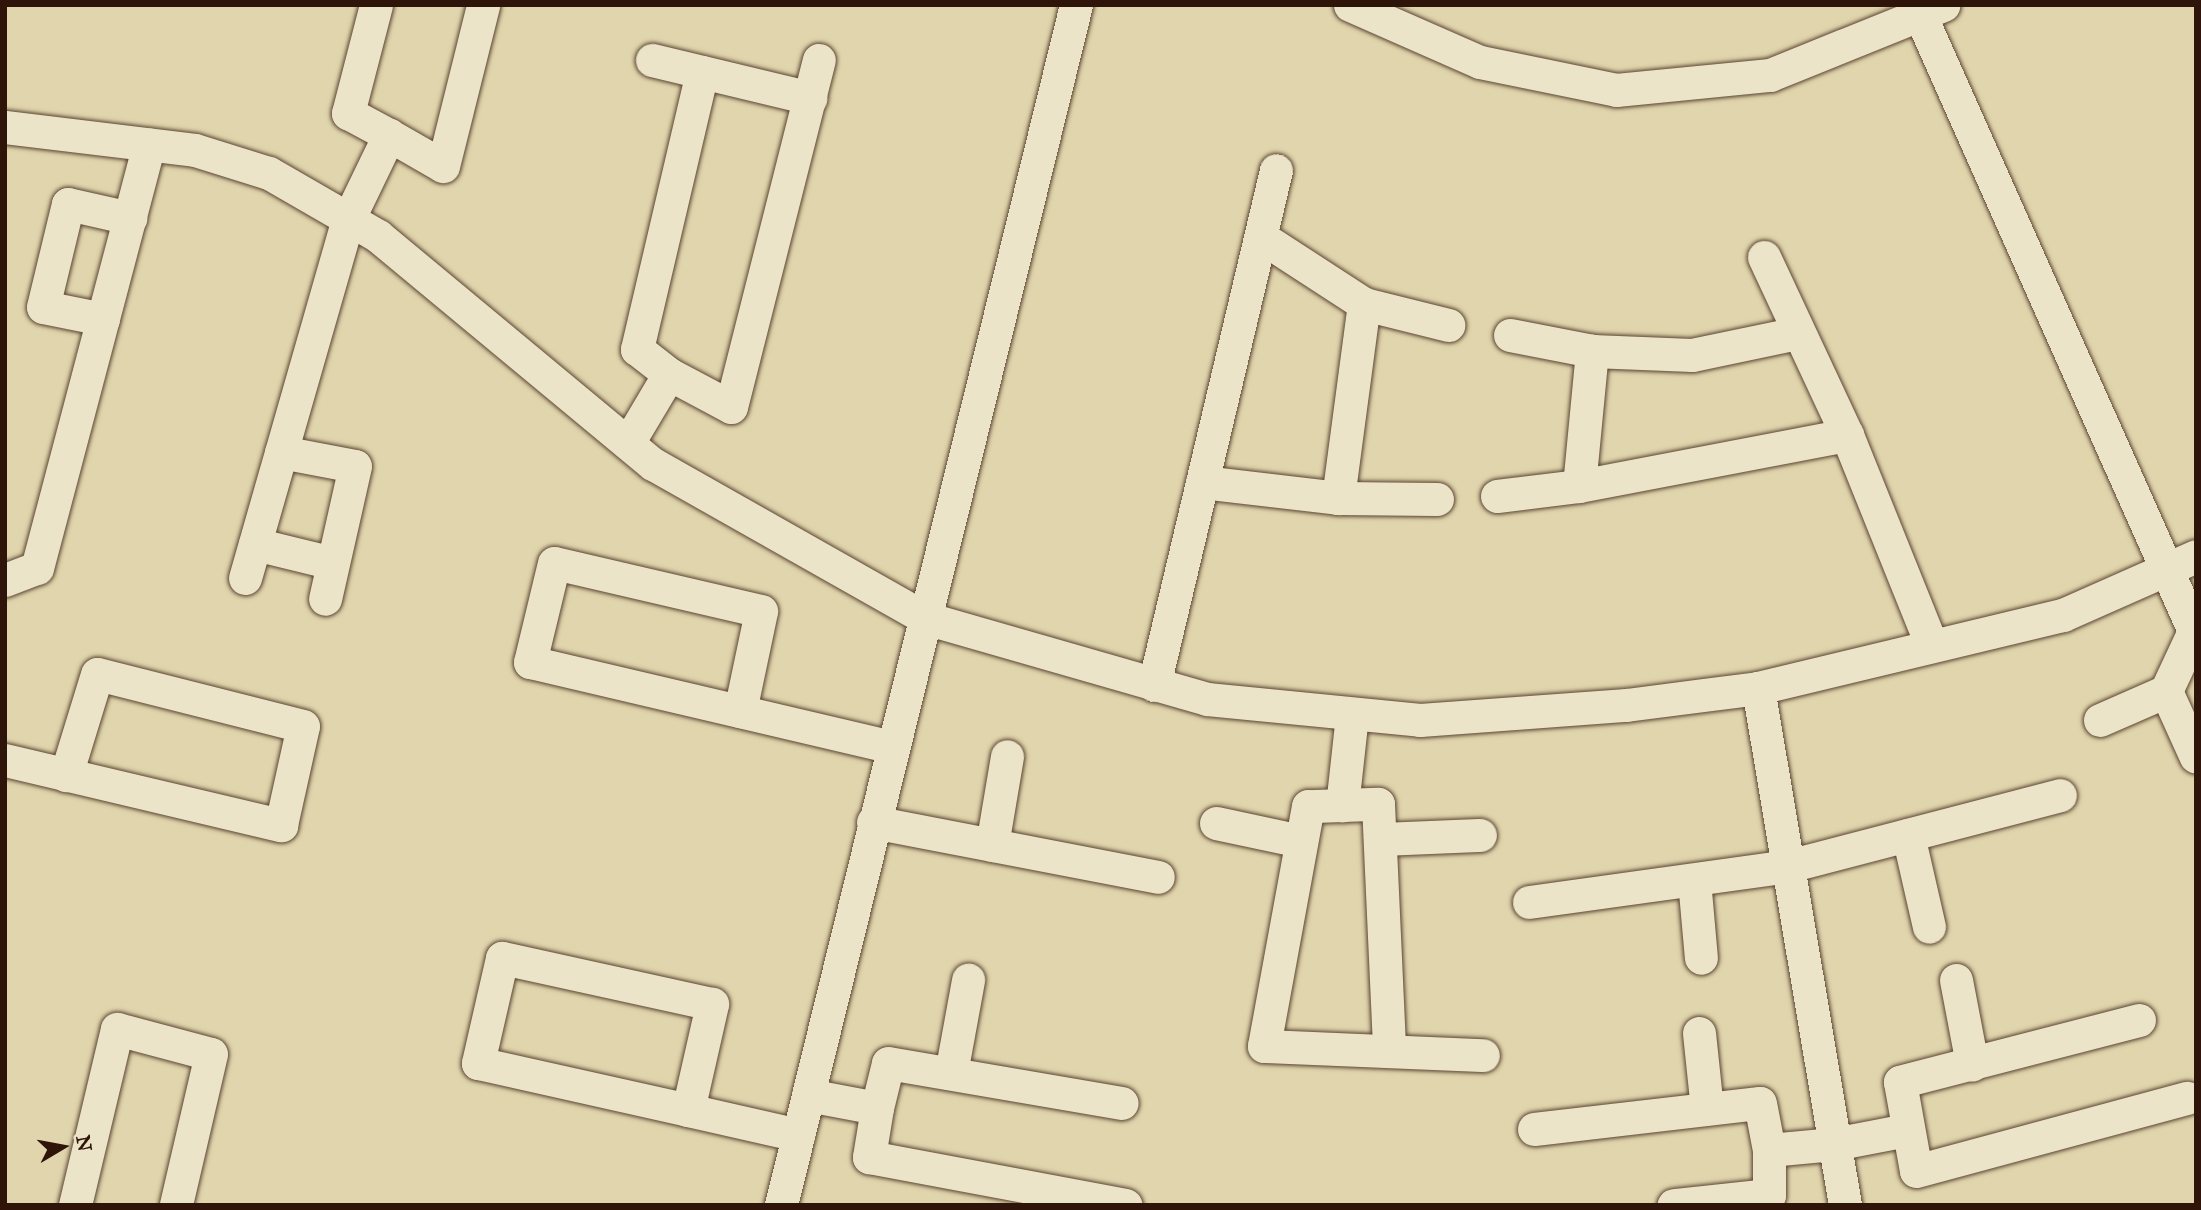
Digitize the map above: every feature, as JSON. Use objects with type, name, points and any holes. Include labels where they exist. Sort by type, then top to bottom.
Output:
[{"type":"street","points":[[376,5],[348,113],[443,166],[483,5]]},
{"type":"street","points":[[781,1205],[1076,5]]},
{"type":"street","points":[[1350,5],[1480,62],[1616,90],[1770,75],[1932,11],[2164,571],[2195,631],[2166,691],[2100,720]]},
{"type":"street","points":[[652,60],[810,98]]},
{"type":"street","points":[[702,72],[637,349],[669,374],[732,407],[819,60]]},
{"type":"street","points":[[5,127],[195,150],[269,173],[347,222],[377,236],[653,464],[925,618],[1207,699],[1420,720],[1626,705],[1758,688],[2063,615],[2196,556]]},
{"type":"street","points":[[245,578],[347,222],[389,135]]},
{"type":"street","points":[[5,580],[37,568],[149,145]]},
{"type":"street","points":[[1154,685],[1276,170]]},
{"type":"street","points":[[103,319],[43,307],[68,204],[130,218]]},
{"type":"street","points":[[1261,237],[1364,304],[1448,325]]},
{"type":"street","points":[[1764,257],[1797,333],[1847,435],[1931,646]]},
{"type":"street","points":[[1338,498],[1364,304]]},
{"type":"street","points":[[1510,335],[1592,351],[1692,355],[1797,333]]},
{"type":"street","points":[[1579,486],[1592,351]]},
{"type":"street","points":[[628,443],[669,374]]},
{"type":"street","points":[[1497,496],[1579,486],[1847,435]]},
{"type":"street","points":[[281,452],[355,466],[325,599]]},
{"type":"street","points":[[1202,482],[1338,498],[1437,499]]},
{"type":"street","points":[[255,544],[333,562]]},
{"type":"street","points":[[740,711],[761,611],[554,563],[530,662],[892,747]]},
{"type":"street","points":[[5,760],[66,775],[281,825],[303,726],[97,674],[66,775]]},
{"type":"street","points":[[1758,688],[1845,1205]]},
{"type":"street","points":[[2166,691],[2196,757]]},
{"type":"street","points":[[1342,805],[1352,715]]},
{"type":"street","points":[[992,845],[1007,756]]},
{"type":"street","points":[[1529,902],[1788,866],[2060,794]]},
{"type":"street","points":[[1389,1049],[1378,804],[1308,806],[1264,1046],[1389,1049],[1483,1055]]},
{"type":"street","points":[[873,822],[1158,877]]},
{"type":"street","points":[[1216,823],[1301,841]]},
{"type":"street","points":[[1380,839],[1480,835]]},
{"type":"street","points":[[1908,835],[1929,927]]},
{"type":"street","points":[[1694,880],[1701,958]]},
{"type":"street","points":[[688,1110],[712,1004],[502,958],[478,1063],[798,1135]]},
{"type":"street","points":[[951,1073],[968,980]]},
{"type":"street","points":[[1956,980],[1972,1064]]},
{"type":"street","points":[[2139,1020],[1900,1082],[1916,1171],[2187,1098]]},
{"type":"street","points":[[75,1205],[117,1029],[211,1054],[176,1205]]},
{"type":"street","points":[[1699,1033],[1707,1109]]},
{"type":"street","points":[[1122,1103],[888,1063],[869,1157],[1126,1205]]},
{"type":"street","points":[[808,1094],[877,1108]]},
{"type":"street","points":[[1534,1129],[1760,1103],[1769,1150],[1769,1195],[1674,1205]]},
{"type":"street","points":[[1769,1150],[1834,1144],[1907,1130]]}]
